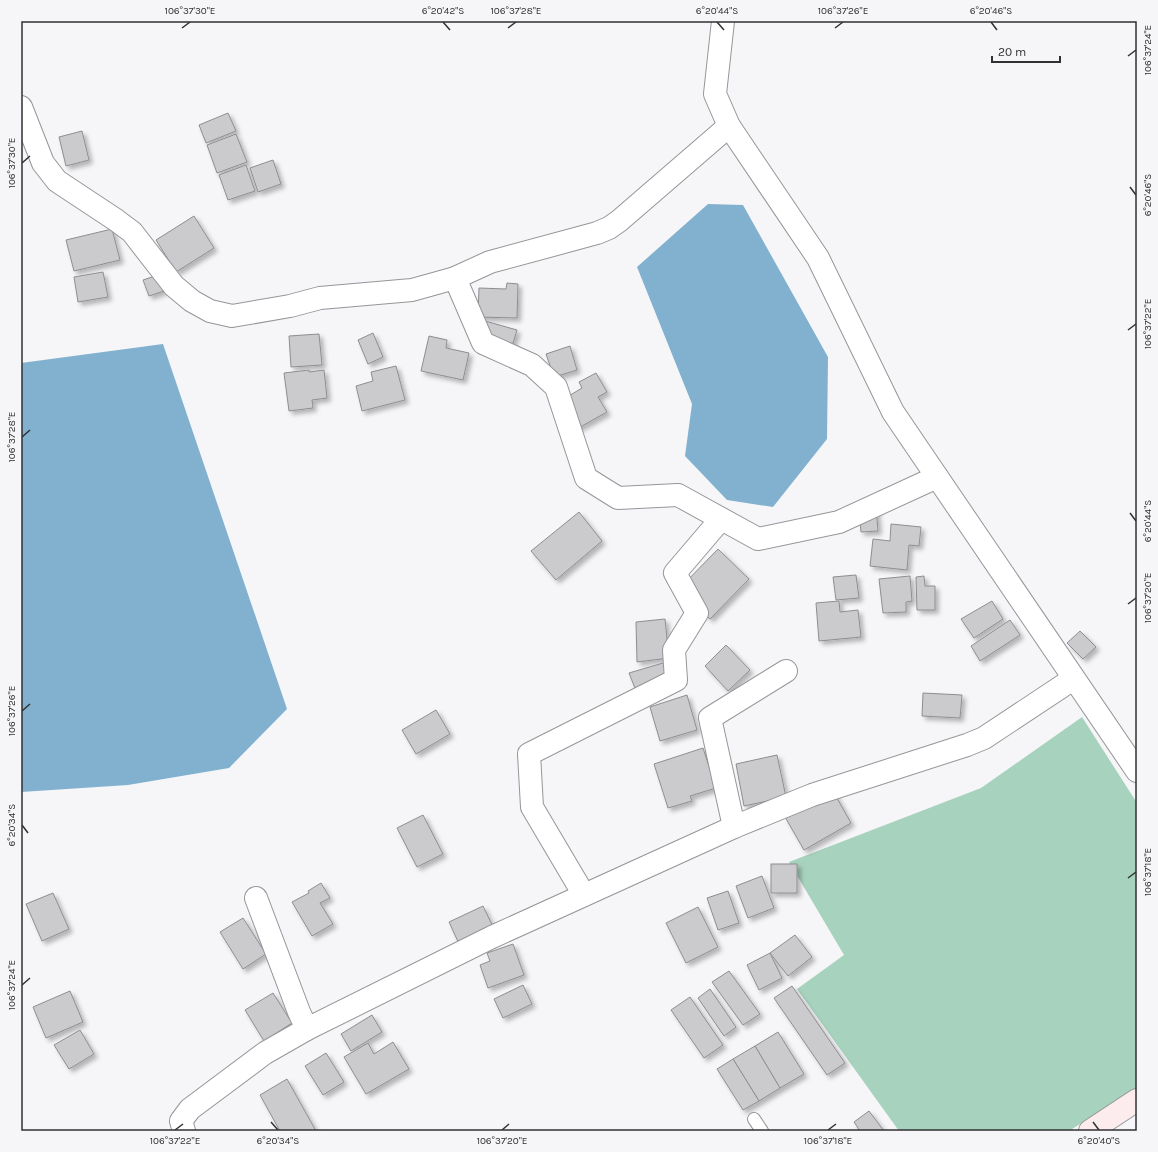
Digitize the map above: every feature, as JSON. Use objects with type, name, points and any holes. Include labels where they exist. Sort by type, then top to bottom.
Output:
[{"type":"street","points":[[723,21],[715,94],[729,126],[818,258],[886,399],[937,477],[1137,772]]},
{"type":"street","points":[[21,107],[43,163],[57,181],[132,232],[174,286],[192,300],[210,311],[232,316],[290,306],[320,298],[412,290],[455,278],[490,262],[597,233],[609,228],[729,126]]},
{"type":"street","points":[[455,278],[483,343],[532,365],[556,387],[586,478],[618,498],[678,495],[758,539],[839,522],[937,477]]},
{"type":"street","points":[[584,895],[532,807],[529,754],[676,680],[674,650],[697,613],[675,573],[721,519]]},
{"type":"street","points":[[734,826],[710,718],[786,671]]},
{"type":"street","points":[[184,1131],[181,1121],[190,1109],[265,1053],[307,1029],[492,937],[734,826],[812,795],[967,745],[984,738],[1073,679]]},
{"type":"street","points":[[256,898],[299,1012],[307,1029]]},
{"type":"street","points":[[1090,1131],[1137,1100]]},
{"type":"lane","points":[[754,1119],[762,1131]]},
{"type":"green space","points":[[1082,717],[1137,803],[1137,1088],[1069,1131],[899,1131],[797,989],[844,955],[789,862],[981,788]]},
{"type":"water","points":[[708,204],[743,205],[828,357],[827,439],[773,507],[727,500],[685,456],[692,404],[637,267]]},
{"type":"water","points":[[163,344],[287,709],[229,768],[128,785],[21,792],[21,363]]},
{"type":"building","points":[[228,113],[236,131],[206,143],[199,125]]},
{"type":"building","points":[[82,131],[89,160],[66,166],[59,137]]},
{"type":"building","points":[[236,134],[247,162],[217,173],[207,145]]},
{"type":"building","points":[[273,160],[281,184],[258,192],[250,168]]},
{"type":"building","points":[[246,165],[255,191],[228,200],[219,175]]},
{"type":"building","points":[[194,216],[214,248],[176,272],[156,240]]},
{"type":"building","points":[[112,229],[120,260],[74,271],[66,240]]},
{"type":"building","points":[[103,272],[108,297],[78,302],[74,277]]},
{"type":"building","points":[[158,275],[164,291],[149,296],[143,280]]},
{"type":"building","points":[[507,283],[518,284],[517,318],[478,317],[479,288],[506,289]]},
{"type":"building","points":[[485,321],[517,330],[510,353],[479,344]]},
{"type":"building","points":[[373,333],[383,357],[368,364],[358,340]]},
{"type":"building","points":[[319,334],[322,365],[291,367],[289,336]]},
{"type":"building","points":[[429,336],[447,340],[446,348],[469,353],[463,380],[421,371]]},
{"type":"building","points":[[570,346],[577,370],[554,377],[546,354]]},
{"type":"building","points":[[396,366],[405,400],[362,411],[356,386],[373,381],[371,372]]},
{"type":"building","points":[[309,370],[309,372],[324,370],[327,398],[312,400],[313,408],[289,411],[284,373]]},
{"type":"building","points":[[596,373],[607,392],[598,397],[607,412],[573,431],[557,403],[582,388],[579,382]]},
{"type":"building","points":[[876,507],[878,531],[861,532],[859,509]]},
{"type":"building","points":[[579,512],[602,541],[556,580],[531,551]]},
{"type":"building","points":[[891,524],[921,527],[919,546],[909,545],[907,570],[870,566],[873,539],[890,541]]},
{"type":"building","points":[[718,549],[749,579],[710,619],[679,589]]},
{"type":"building","points":[[856,575],[859,598],[836,600],[833,577]]},
{"type":"building","points":[[910,576],[912,601],[906,602],[906,612],[883,613],[879,579]]},
{"type":"building","points":[[924,576],[925,586],[935,586],[935,610],[917,610],[916,577]]},
{"type":"building","points":[[839,601],[840,612],[858,610],[861,637],[819,641],[816,603]]},
{"type":"building","points":[[992,601],[1003,619],[974,638],[961,619]]},
{"type":"building","points":[[665,619],[669,658],[637,662],[636,622]]},
{"type":"building","points":[[1010,620],[1020,635],[980,661],[971,646]]},
{"type":"building","points":[[1080,631],[1096,647],[1083,659],[1067,643]]},
{"type":"building","points":[[726,645],[750,670],[728,691],[705,666]]},
{"type":"building","points":[[663,663],[670,681],[640,701],[629,673]]},
{"type":"building","points":[[923,693],[962,695],[960,718],[922,716]]},
{"type":"building","points":[[687,695],[697,730],[660,741],[650,707]]},
{"type":"building","points":[[436,710],[450,734],[416,754],[402,730]]},
{"type":"building","points":[[703,748],[716,788],[690,796],[692,801],[668,808],[654,764]]},
{"type":"building","points":[[777,755],[786,797],[744,806],[736,764]]},
{"type":"building","points":[[833,791],[851,823],[804,850],[785,817]]},
{"type":"building","points":[[423,815],[443,854],[417,867],[397,828]]},
{"type":"building","points":[[771,864],[797,864],[797,893],[771,893]]},
{"type":"building","points":[[762,876],[774,908],[748,918],[736,886]]},
{"type":"building","points":[[321,883],[330,898],[320,903],[333,924],[312,936],[292,902],[309,893],[308,891]]},
{"type":"building","points":[[728,891],[739,923],[718,930],[707,898]]},
{"type":"building","points":[[53,893],[69,929],[42,941],[26,904]]},
{"type":"building","points":[[483,906],[495,931],[460,946],[449,922]]},
{"type":"building","points":[[698,907],[718,947],[686,963],[666,923]]},
{"type":"building","points":[[243,918],[266,954],[243,969],[220,932]]},
{"type":"building","points":[[795,935],[812,957],[788,976],[770,953]]},
{"type":"building","points":[[513,944],[524,975],[488,988],[480,965],[490,961],[487,953]]},
{"type":"building","points":[[770,953],[782,978],[759,990],[747,965]]},
{"type":"building","points":[[729,971],[760,1014],[743,1025],[712,982]]},
{"type":"building","points":[[523,985],[532,1004],[503,1018],[494,999]]},
{"type":"building","points":[[792,986],[845,1063],[827,1075],[774,998]]},
{"type":"building","points":[[710,989],[736,1027],[724,1036],[698,998]]},
{"type":"building","points":[[70,991],[83,1022],[46,1038],[33,1007]]},
{"type":"building","points":[[273,993],[292,1023],[264,1041],[245,1010]]},
{"type":"building","points":[[690,997],[723,1045],[704,1058],[671,1010]]},
{"type":"building","points":[[372,1015],[382,1032],[351,1051],[341,1034]]},
{"type":"building","points":[[80,1030],[94,1054],[69,1069],[54,1045]]},
{"type":"building","points":[[778,1032],[804,1074],[780,1088],[755,1046]]},
{"type":"building","points":[[393,1042],[409,1069],[366,1094],[344,1057],[368,1043],[374,1054]]},
{"type":"building","points":[[755,1046],[780,1088],[759,1101],[733,1059]]},
{"type":"building","points":[[326,1053],[344,1082],[323,1095],[305,1066]]},
{"type":"building","points":[[733,1059],[759,1101],[743,1110],[717,1069]]},
{"type":"building","points":[[287,1079],[316,1131],[280,1131],[260,1095]]},
{"type":"building","points":[[869,1111],[884,1131],[860,1131],[854,1122]]}]
